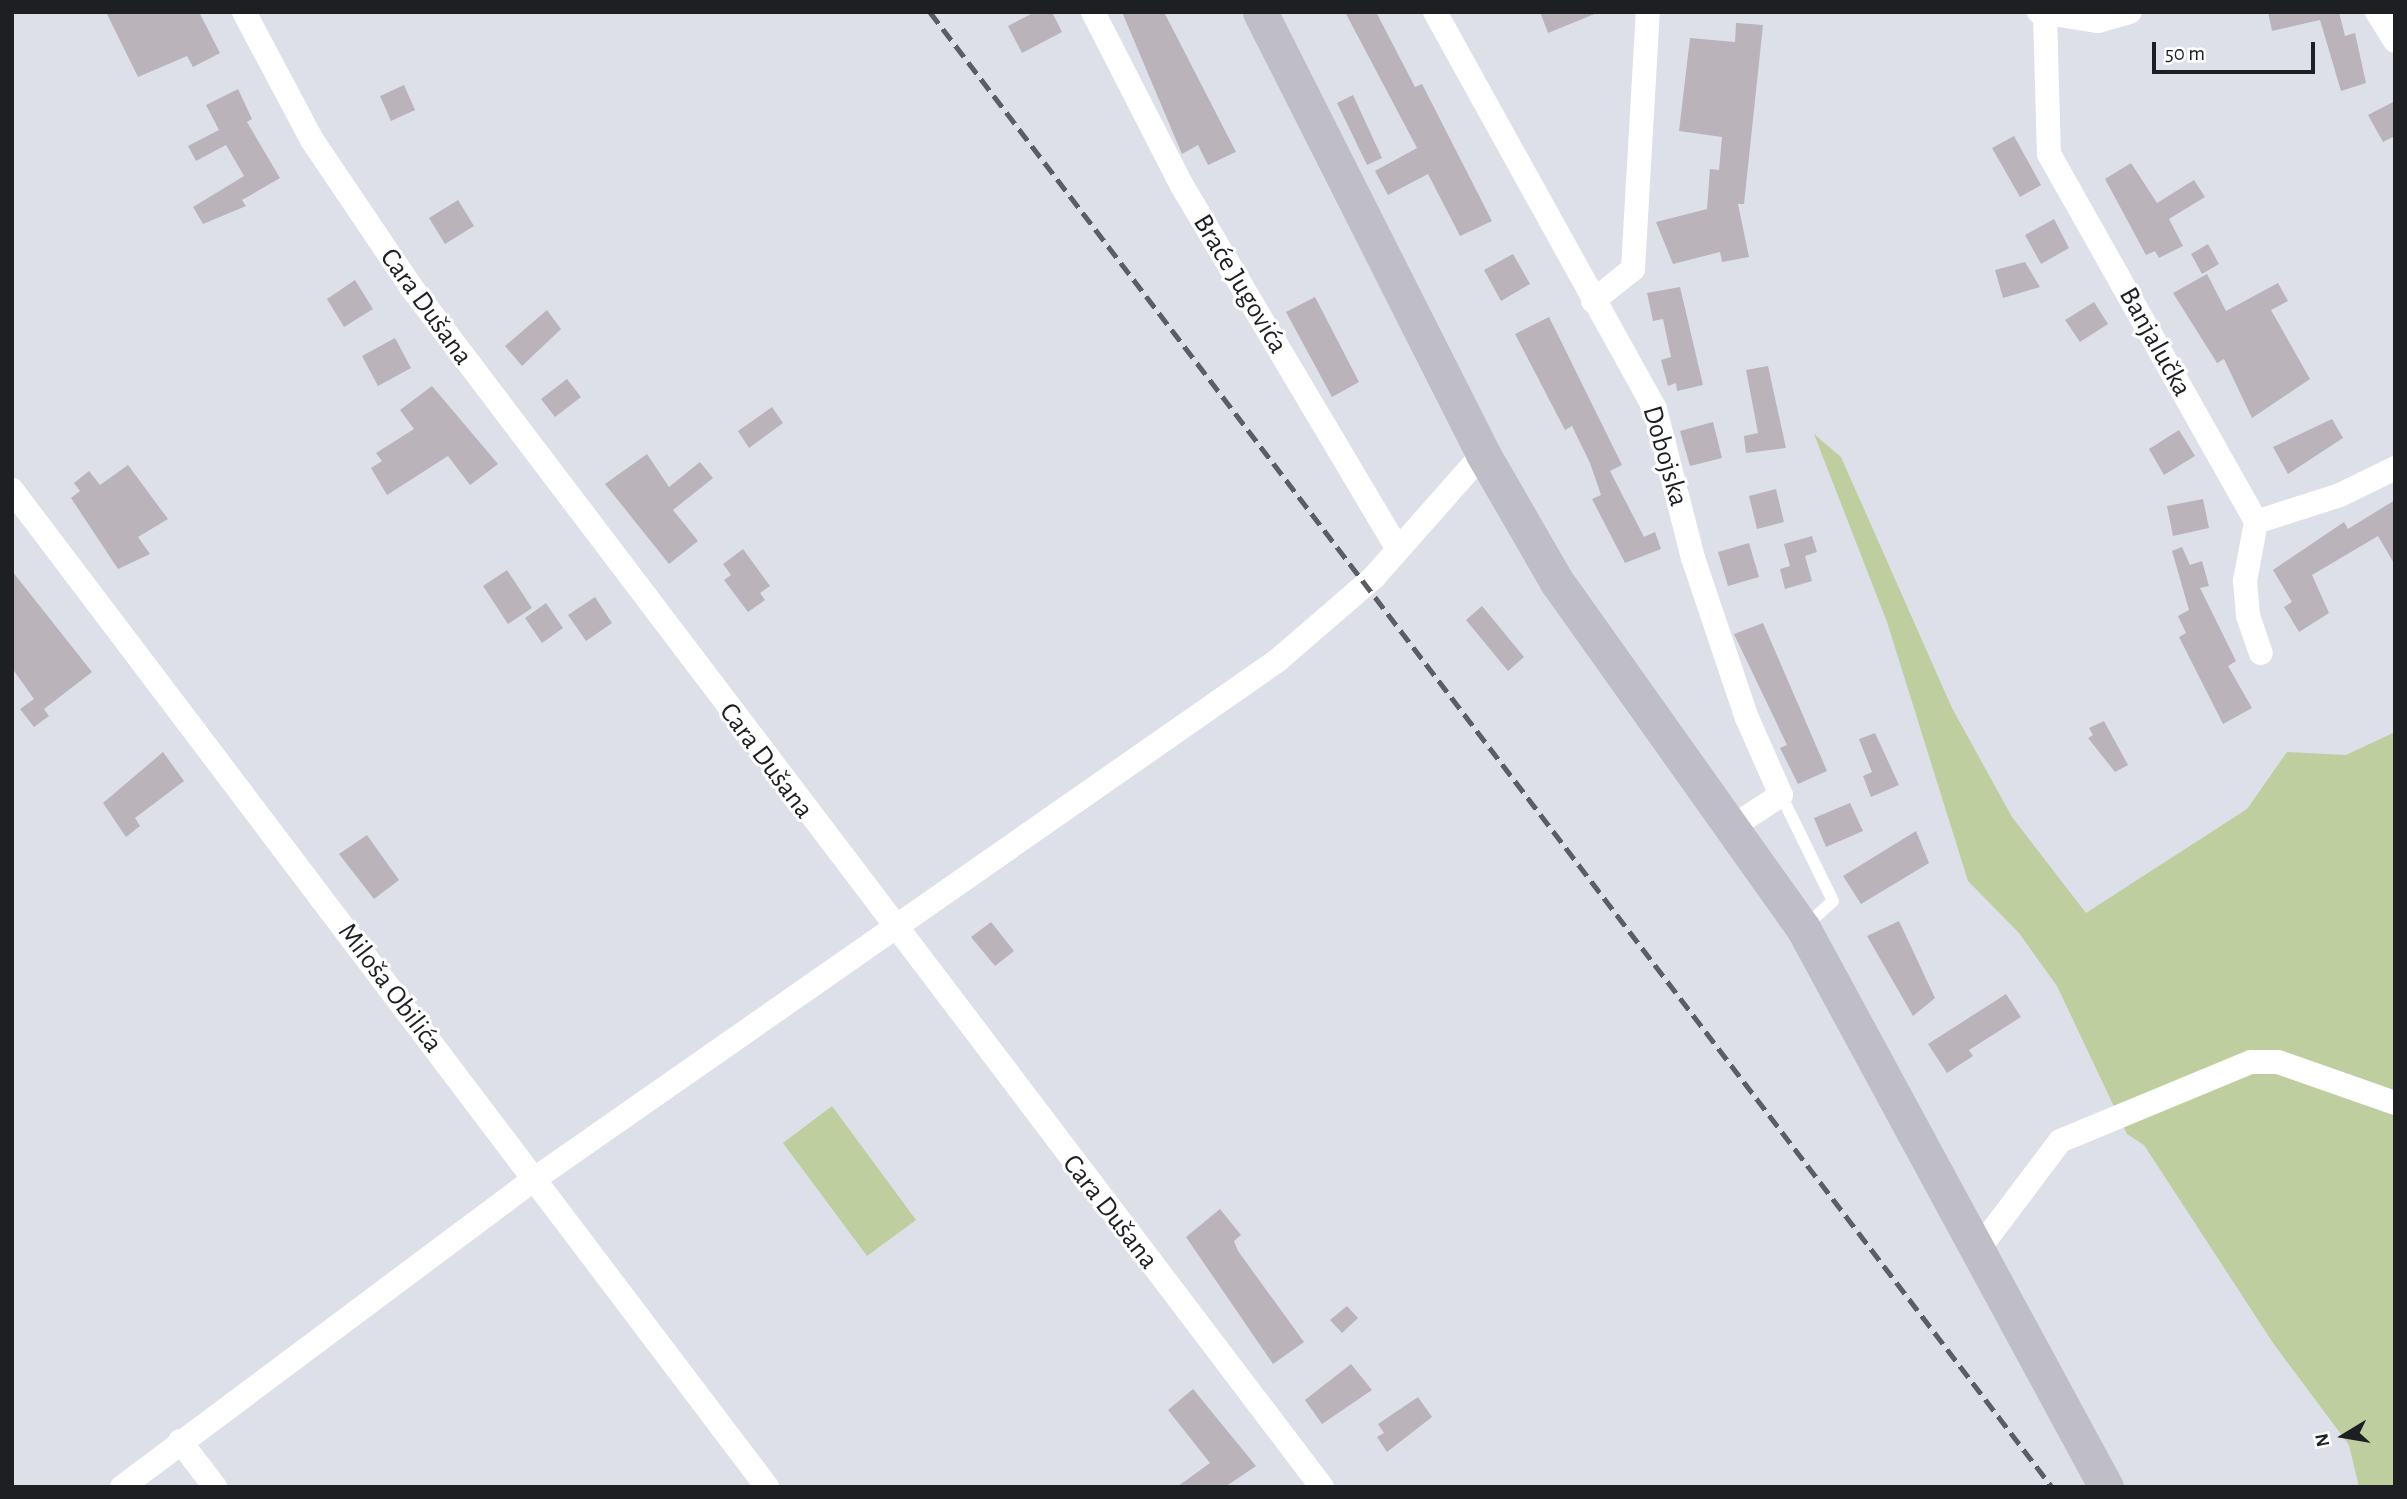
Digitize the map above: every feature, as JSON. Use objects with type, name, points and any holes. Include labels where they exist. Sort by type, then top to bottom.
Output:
[{"type":"main road","points":[[1260,12],[1483,454],[1556,582],[1803,928],[2106,1487]]},
{"type":"street","name":"Cara Dušana","points":[[244,12],[352,206],[890,926],[1322,1487]]},
{"type":"street","name":"Braće Jugovića","points":[[1093,12],[1181,184],[1398,549]]},
{"type":"street","name":"Dobojska","points":[[1434,12],[1593,301],[1656,409],[1693,558],[1747,718],[1781,795]]},
{"type":"street","points":[[1593,301],[1633,269],[1648,12]]},
{"type":"street","points":[[2042,13],[2098,21],[2130,12]]},
{"type":"street","points":[[2377,12],[2395,41]]},
{"type":"street","name":"Banjalučka","points":[[2042,13],[2049,154],[2256,522]]},
{"type":"street","points":[[122,1487],[180,1441],[533,1180],[890,926],[1278,660],[1398,549],[1483,454]]},
{"type":"street","points":[[2261,653],[2248,616],[2245,581],[2256,522],[2340,495],[2395,468]]},
{"type":"street","name":"Miloša Obilića","points":[[12,489],[767,1487]]},
{"type":"street","points":[[1732,827],[1781,795]]},
{"type":"street","points":[[1978,1250],[2060,1141],[2251,1062],[2278,1062],[2395,1103]]},
{"type":"street","points":[[180,1441],[215,1487]]},
{"type":"lane","points":[[1781,795],[1833,901],[1803,928]]},
{"type":"green space","points":[[1814,434],[1841,457],[1952,708],[2012,817],[2086,913],[2247,809],[2287,752],[2346,755],[2395,732],[2395,1487],[2359,1487],[2349,1445],[2273,1343],[2144,1145],[2127,1134],[2057,986],[2019,933],[1968,881],[1887,622]]},
{"type":"green space","points":[[832,1106],[916,1220],[867,1256],[783,1143]]},
{"type":"building","points":[[106,12],[199,12],[220,53],[193,67],[187,56],[138,77]]},
{"type":"building","points":[[1035,12],[1052,12],[1062,32],[1022,53],[1008,26]]},
{"type":"building","points":[[1122,12],[1164,12],[1236,152],[1208,165],[1198,145],[1182,154]]},
{"type":"building","points":[[1345,12],[1376,12],[1415,87],[1422,84],[1492,221],[1460,236],[1428,174],[1388,195],[1375,171],[1417,148]]},
{"type":"building","points":[[1540,12],[1597,12],[1597,13],[1548,33]]},
{"type":"building","points":[[2268,12],[2339,12],[2345,36],[2355,33],[2366,83],[2341,91],[2320,20],[2272,31]]},
{"type":"building","points":[[1736,23],[1763,25],[1744,204],[1738,204],[1749,257],[1722,262],[1720,252],[1673,264],[1656,222],[1707,209],[1710,169],[1719,170],[1722,137],[1679,131],[1690,38],[1735,42]]},
{"type":"building","points":[[404,85],[415,110],[391,121],[380,96]]},
{"type":"building","points":[[238,89],[252,119],[247,122],[280,178],[242,200],[246,206],[203,224],[193,207],[244,176],[226,145],[196,161],[188,146],[219,130],[206,105]]},
{"type":"building","points":[[1353,95],[1382,158],[1367,165],[1337,103]]},
{"type":"building","points":[[2395,101],[2395,136],[2383,142],[2368,115]]},
{"type":"building","points":[[2014,136],[2041,185],[2020,197],[1992,148]]},
{"type":"building","points":[[2131,163],[2157,203],[2194,180],[2205,197],[2169,219],[2183,246],[2159,258],[2155,251],[2146,255],[2105,179]]},
{"type":"building","points":[[458,200],[474,226],[445,244],[429,218]]},
{"type":"building","points":[[2054,219],[2069,248],[2041,264],[2025,235]]},
{"type":"building","points":[[2208,244],[2219,264],[2202,274],[2191,254]]},
{"type":"building","points":[[1513,254],[1530,284],[1501,301],[1484,270]]},
{"type":"building","points":[[2025,262],[2040,287],[2003,298],[1995,270]]},
{"type":"building","points":[[2207,274],[2226,311],[2278,283],[2288,301],[2271,310],[2310,379],[2252,418],[2224,359],[2217,363],[2173,293]]},
{"type":"building","points":[[355,280],[373,309],[344,327],[327,299]]},
{"type":"building","points":[[1680,287],[1703,385],[1677,391],[1676,383],[1668,386],[1661,360],[1671,357],[1663,319],[1653,321],[1647,293]]},
{"type":"building","points":[[1315,297],[1359,382],[1332,397],[1286,312]]},
{"type":"building","points":[[2094,302],[2108,324],[2080,342],[2065,320]]},
{"type":"building","points":[[547,310],[561,329],[522,366],[505,346]]},
{"type":"building","points":[[1549,317],[1622,465],[1610,471],[1644,537],[1655,532],[1661,549],[1625,563],[1592,499],[1601,495],[1590,463],[1572,426],[1565,430],[1515,334]]},
{"type":"building","points":[[395,338],[411,368],[378,386],[362,356]]},
{"type":"building","points":[[1768,366],[1786,448],[1746,453],[1744,436],[1758,433],[1746,370]]},
{"type":"building","points":[[567,379],[581,397],[555,417],[541,399]]},
{"type":"building","points":[[432,386],[498,464],[470,485],[448,456],[387,495],[371,468],[382,461],[376,453],[414,429],[400,410]]},
{"type":"building","points":[[772,407],[783,423],[749,448],[738,431]]},
{"type":"building","points":[[2332,419],[2343,438],[2288,474],[2273,447]]},
{"type":"building","points":[[1713,422],[1722,458],[1690,466],[1680,431]]},
{"type":"building","points":[[2179,430],[2195,456],[2164,475],[2149,449]]},
{"type":"building","points":[[647,454],[669,487],[700,462],[713,478],[673,510],[698,541],[669,564],[605,484]]},
{"type":"building","points":[[128,465],[168,519],[138,537],[150,554],[118,569],[71,498],[80,491],[74,483],[89,471],[100,485]]},
{"type":"building","points":[[1776,489],[1784,522],[1757,529],[1749,496]]},
{"type":"building","points":[[2203,499],[2209,528],[2173,536],[2167,506]]},
{"type":"building","points":[[2395,500],[2395,565],[2378,536],[2312,575],[2329,613],[2299,632],[2284,607],[2292,602],[2273,570],[2344,522],[2348,529]]},
{"type":"building","points":[[1812,536],[1817,552],[1805,556],[1812,581],[1785,589],[1780,569],[1790,566],[1784,544]]},
{"type":"building","points":[[1749,543],[1759,577],[1728,586],[1718,552]]},
{"type":"building","points":[[2182,547],[2190,565],[2202,561],[2209,586],[2200,588],[2236,661],[2228,666],[2252,708],[2223,724],[2179,637],[2186,633],[2178,616],[2189,610],[2172,551]]},
{"type":"building","points":[[743,549],[770,586],[760,593],[765,600],[748,612],[724,580],[731,575],[723,564]]},
{"type":"building","points":[[507,570],[532,608],[508,624],[483,586]]},
{"type":"building","points":[[12,571],[92,672],[44,709],[49,716],[34,727],[20,709],[34,699],[12,668]]},
{"type":"building","points":[[595,597],[612,623],[586,641],[568,615]]},
{"type":"building","points":[[546,603],[563,628],[542,643],[525,618]]},
{"type":"building","points":[[1482,606],[1524,657],[1508,671],[1466,620]]},
{"type":"building","points":[[1763,623],[1827,771],[1798,784],[1780,748],[1787,745],[1734,634]]},
{"type":"building","points":[[2104,721],[2128,765],[2115,772],[2088,738],[2093,735],[2089,728]]},
{"type":"building","points":[[1875,733],[1899,785],[1871,797],[1863,776],[1872,772],[1859,739]]},
{"type":"building","points":[[163,752],[184,781],[135,818],[140,826],[126,837],[103,803]]},
{"type":"building","points":[[1850,803],[1863,831],[1826,847],[1814,818]]},
{"type":"building","points":[[1916,831],[1929,863],[1861,904],[1843,876]]},
{"type":"building","points":[[367,835],[399,880],[374,899],[339,854]]},
{"type":"building","points":[[1899,921],[1935,998],[1913,1016],[1867,936]]},
{"type":"building","points":[[991,922],[1014,951],[995,966],[971,937]]},
{"type":"building","points":[[2006,994],[2021,1017],[1969,1050],[1973,1056],[1947,1073],[1928,1044]]},
{"type":"building","points":[[1220,1209],[1241,1235],[1234,1241],[1238,1251],[1304,1342],[1273,1364],[1186,1237]]},
{"type":"building","points":[[1347,1306],[1358,1318],[1342,1333],[1330,1320]]},
{"type":"building","points":[[1351,1364],[1372,1390],[1322,1424],[1305,1400]]},
{"type":"building","points":[[1193,1389],[1256,1466],[1225,1487],[1177,1487],[1210,1463],[1168,1410]]},
{"type":"building","points":[[1418,1397],[1432,1417],[1387,1452],[1377,1437],[1384,1433],[1378,1424]]},
{"type":"railway","points":[[930,12],[2052,1487]]}]
